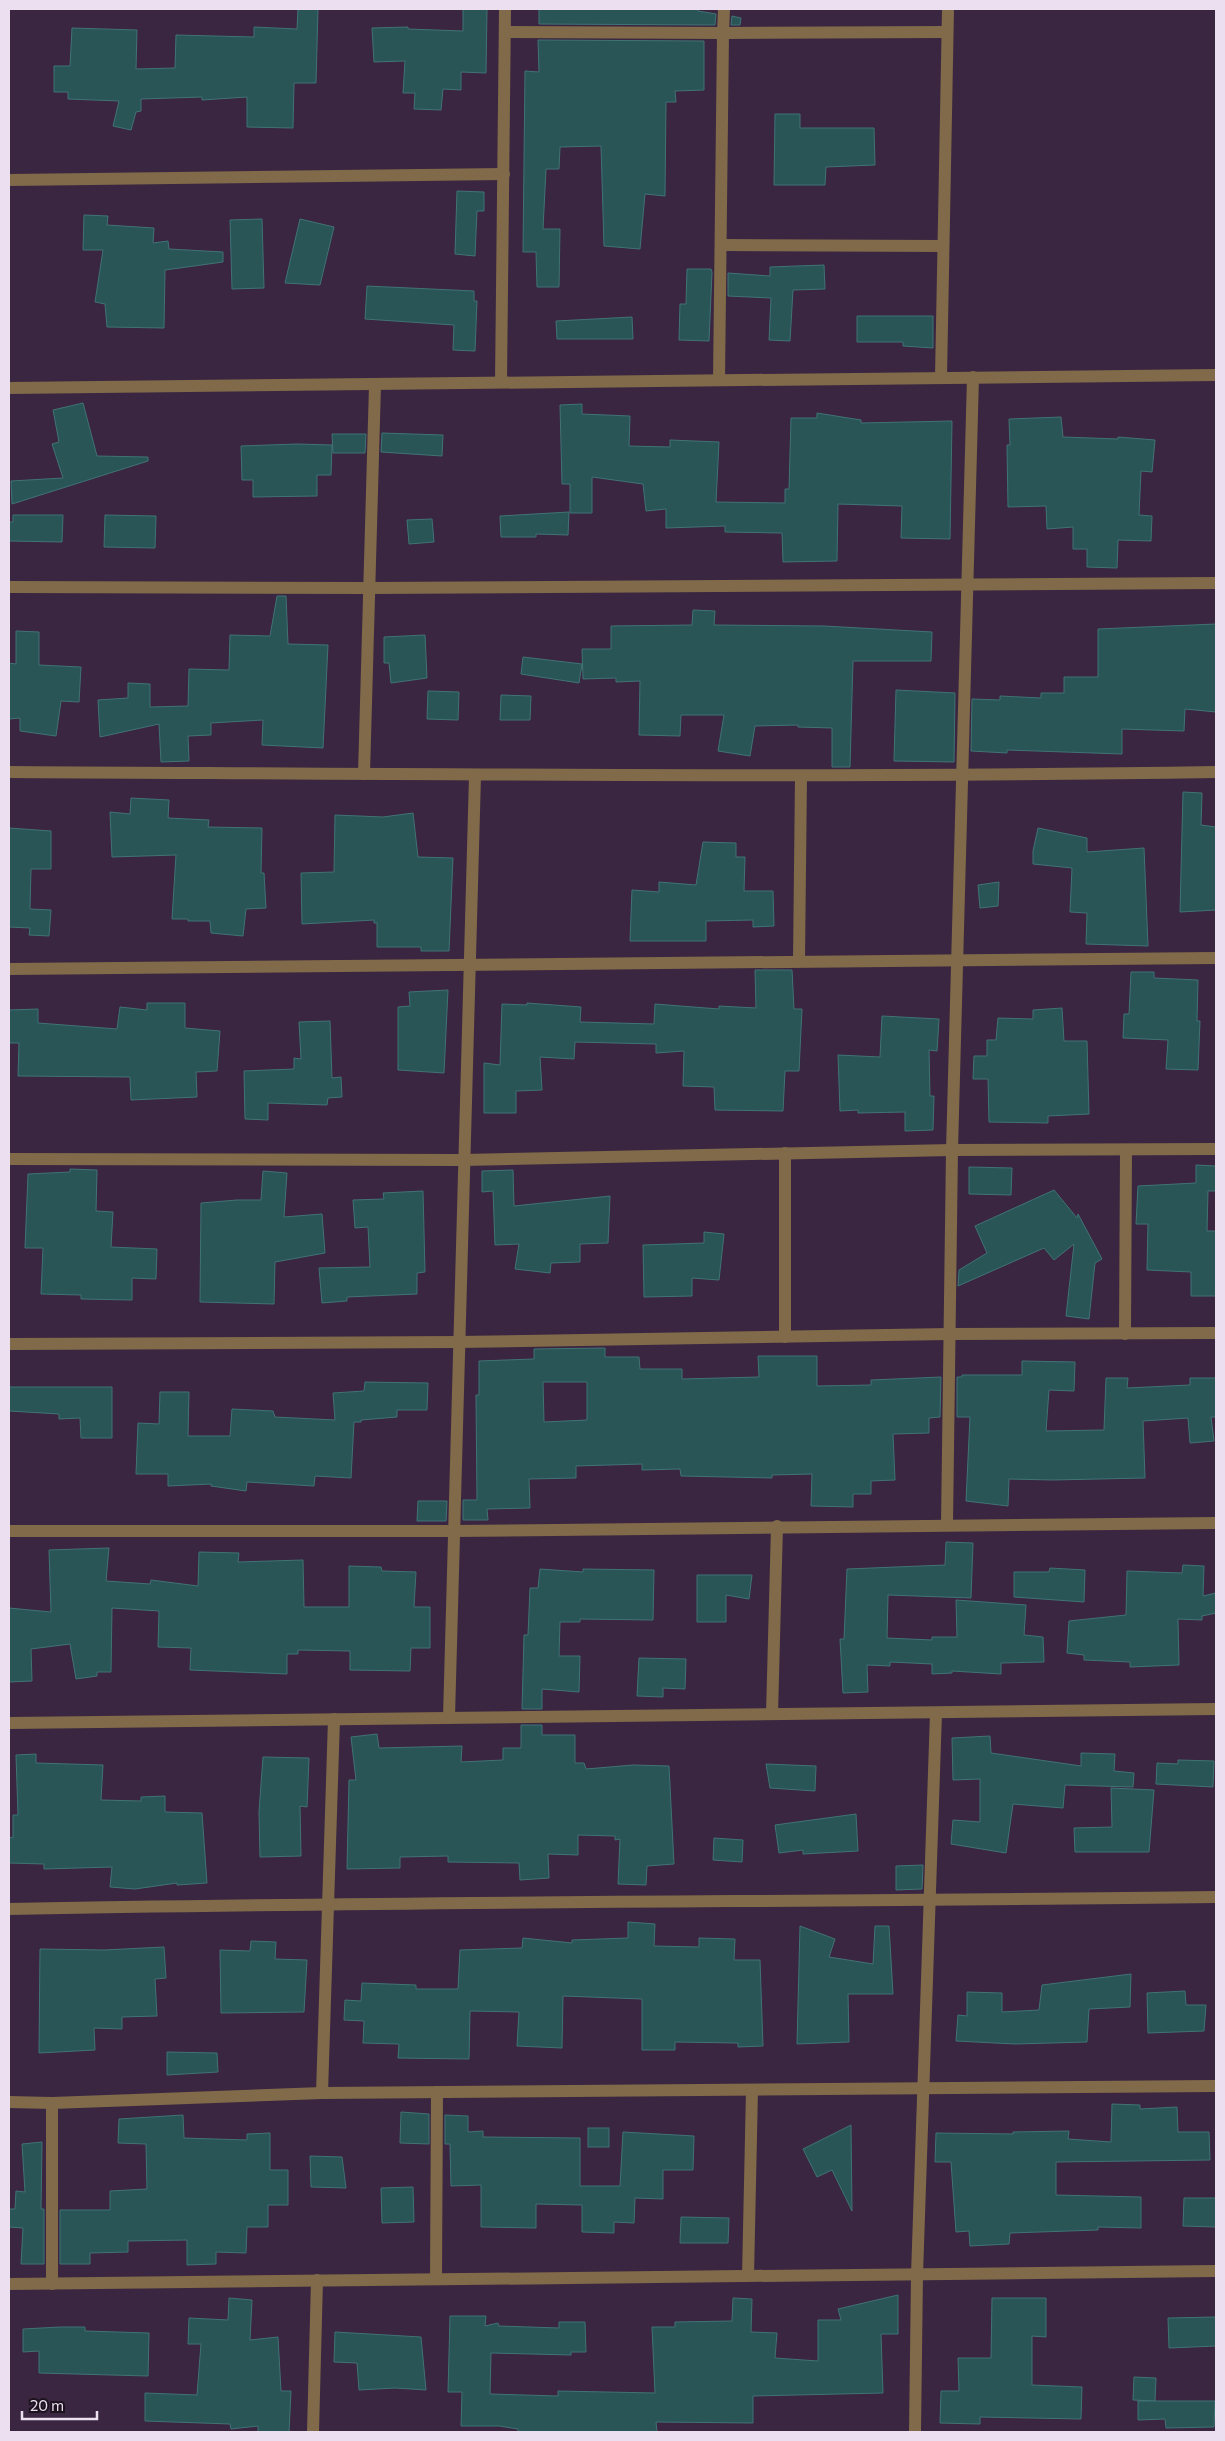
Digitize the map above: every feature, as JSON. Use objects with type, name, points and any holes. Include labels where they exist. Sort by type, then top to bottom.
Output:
[{"type":"street","points":[[500,382],[505,9]]},
{"type":"street","points":[[719,380],[724,9]]},
{"type":"street","points":[[941,377],[948,9]]},
{"type":"street","points":[[505,32],[947,32]]},
{"type":"street","points":[[9,180],[504,174]]},
{"type":"street","points":[[722,245],[943,246]]},
{"type":"street","points":[[9,388],[1216,375]]},
{"type":"street","points":[[947,1524],[952,1150],[964,776],[973,377]]},
{"type":"street","points":[[364,774],[375,385]]},
{"type":"street","points":[[9,587],[370,588],[1216,583]]},
{"type":"street","points":[[9,772],[475,776],[964,776],[1216,772]]},
{"type":"street","points":[[448,1717],[475,776]]},
{"type":"street","points":[[799,960],[801,776]]},
{"type":"street","points":[[9,969],[470,966],[799,960],[1216,958]]},
{"type":"street","points":[[9,1159],[464,1160],[952,1150],[1216,1149]]},
{"type":"street","points":[[1125,1334],[1126,1150]]},
{"type":"street","points":[[785,1153],[785,1337]]},
{"type":"street","points":[[9,1344],[458,1342],[949,1334],[1216,1333]]},
{"type":"street","points":[[9,1531],[453,1530],[1216,1523]]},
{"type":"street","points":[[772,1714],[778,1526]]},
{"type":"street","points":[[9,1723],[1216,1709]]},
{"type":"street","points":[[914,2432],[916,2275],[936,1713]]},
{"type":"street","points":[[322,2093],[334,1719]]},
{"type":"street","points":[[9,1909],[327,1903],[930,1901],[1216,1897]]},
{"type":"street","points":[[9,2102],[52,2103],[322,2093],[1216,2086]]},
{"type":"street","points":[[748,2276],[752,2090]]},
{"type":"street","points":[[436,2278],[437,2092]]},
{"type":"street","points":[[52,2103],[52,2284]]},
{"type":"street","points":[[9,2284],[1216,2271]]},
{"type":"street","points":[[313,2432],[317,2280]]},
{"type":"building","points":[[298,9],[318,9],[316,83],[294,83],[293,128],[247,127],[247,97],[202,100],[202,97],[141,99],[141,111],[136,112],[131,130],[113,126],[119,101],[68,99],[68,92],[54,92],[54,66],[70,66],[72,28],[137,30],[136,69],[175,68],[176,35],[254,37],[254,27],[297,29]]},
{"type":"building","points":[[463,9],[487,9],[486,73],[461,72],[461,90],[443,89],[441,110],[414,109],[415,93],[403,93],[405,61],[374,62],[372,28],[408,27],[408,29],[463,31]]},
{"type":"building","points":[[539,9],[698,9],[698,11],[716,14],[715,25],[539,24]]},
{"type":"building","points":[[732,16],[741,18],[740,25],[731,25]]},
{"type":"building","points":[[538,40],[704,41],[704,90],[675,91],[676,102],[666,102],[665,196],[645,194],[640,249],[604,246],[601,146],[560,147],[559,169],[546,169],[543,229],[560,229],[559,287],[537,287],[536,252],[523,252],[525,71],[539,72]]},
{"type":"building","points":[[775,114],[800,114],[800,128],[874,128],[875,165],[826,167],[825,185],[774,185]]},
{"type":"building","points":[[457,191],[484,192],[484,211],[477,211],[475,256],[455,254]]},
{"type":"building","points":[[84,215],[108,216],[107,225],[154,228],[153,243],[168,241],[169,249],[223,252],[223,262],[165,270],[164,328],[107,327],[105,304],[95,302],[103,250],[83,250]]},
{"type":"building","points":[[262,219],[264,288],[232,289],[230,220]]},
{"type":"building","points":[[300,219],[334,227],[320,285],[285,283]]},
{"type":"building","points":[[824,265],[825,289],[793,290],[790,341],[769,340],[771,298],[728,296],[728,273],[770,276],[770,267]]},
{"type":"building","points":[[687,269],[711,269],[712,272],[709,341],[679,340],[680,304],[686,304]]},
{"type":"building","points":[[367,286],[474,291],[474,301],[477,301],[475,351],[453,350],[454,325],[365,319]]},
{"type":"building","points":[[857,316],[933,316],[933,348],[903,346],[903,342],[857,342]]},
{"type":"building","points":[[632,317],[633,339],[557,339],[556,321]]},
{"type":"building","points":[[83,403],[97,456],[148,457],[148,461],[12,504],[11,481],[63,478],[52,444],[59,442],[53,410]]},
{"type":"building","points":[[582,404],[582,414],[630,416],[629,446],[670,447],[670,440],[719,442],[716,502],[785,503],[785,489],[789,489],[791,418],[817,418],[817,413],[861,420],[861,423],[952,421],[950,539],[901,538],[902,506],[838,504],[837,561],[783,562],[782,533],[725,532],[725,526],[666,528],[666,509],[646,511],[643,484],[592,477],[592,513],[570,513],[570,484],[562,484],[560,405]]},
{"type":"building","points":[[1061,417],[1063,437],[1118,439],[1118,437],[1155,440],[1152,472],[1141,471],[1139,515],[1152,516],[1151,541],[1118,540],[1117,568],[1087,567],[1087,549],[1073,549],[1073,527],[1047,529],[1046,506],[1008,507],[1007,445],[1010,445],[1009,419]]},
{"type":"building","points":[[382,433],[443,435],[442,456],[381,452]]},
{"type":"building","points":[[332,434],[366,434],[365,453],[333,453]]},
{"type":"building","points":[[332,445],[331,475],[317,475],[317,496],[253,497],[253,480],[242,480],[241,446]]},
{"type":"building","points":[[569,512],[568,535],[536,534],[536,537],[501,537],[500,516]]},
{"type":"building","points":[[13,515],[63,515],[62,542],[9,541],[9,522],[13,522]]},
{"type":"building","points":[[105,515],[156,516],[155,548],[104,547]]},
{"type":"building","points":[[432,519],[434,542],[409,544],[407,520]]},
{"type":"building","points":[[277,596],[286,596],[288,644],[328,645],[323,748],[262,745],[263,720],[211,723],[211,735],[188,736],[189,761],[161,762],[159,724],[100,737],[98,700],[128,698],[128,683],[150,684],[150,707],[188,706],[189,669],[229,670],[230,635],[270,636]]},
{"type":"building","points":[[693,610],[715,611],[714,625],[824,626],[932,632],[931,661],[853,661],[850,767],[832,767],[832,728],[798,727],[798,725],[755,726],[750,756],[718,751],[724,715],[681,715],[680,736],[639,735],[640,681],[616,682],[616,678],[583,679],[582,649],[611,649],[611,626],[692,625]]},
{"type":"building","points":[[1216,624],[1216,712],[1185,709],[1184,731],[1122,729],[1122,754],[1007,750],[1007,753],[971,751],[972,699],[1000,700],[1000,696],[1041,698],[1041,693],[1064,693],[1064,677],[1098,677],[1098,629]]},
{"type":"building","points":[[16,631],[39,632],[39,665],[81,667],[79,702],[61,701],[56,736],[20,731],[20,718],[9,719],[9,663],[16,664]]},
{"type":"building","points":[[425,635],[427,678],[391,683],[389,663],[384,663],[384,637]]},
{"type":"building","points":[[523,657],[582,664],[579,683],[521,674]]},
{"type":"building","points":[[896,690],[955,693],[954,762],[894,761]]},
{"type":"building","points":[[428,691],[459,692],[458,720],[427,719]]},
{"type":"building","points":[[501,695],[531,696],[530,720],[500,720]]},
{"type":"building","points":[[1183,792],[1202,793],[1201,825],[1216,827],[1216,910],[1180,912]]},
{"type":"building","points":[[131,798],[169,800],[168,818],[209,820],[208,827],[262,828],[261,873],[264,873],[266,908],[246,909],[243,936],[211,933],[210,921],[172,919],[176,855],[112,857],[110,812],[130,814]]},
{"type":"building","points":[[413,813],[418,857],[453,858],[449,951],[421,951],[421,947],[377,947],[377,923],[374,923],[374,920],[302,924],[301,873],[334,872],[335,815],[383,817]]},
{"type":"building","points":[[9,828],[51,831],[51,869],[31,869],[30,909],[51,910],[49,936],[29,935],[30,928],[9,927]]},
{"type":"building","points":[[1038,828],[1087,838],[1087,852],[1144,848],[1148,946],[1086,944],[1087,913],[1070,912],[1072,868],[1033,864],[1033,851]]},
{"type":"building","points":[[703,842],[736,843],[736,857],[745,857],[744,891],[773,891],[774,926],[753,927],[753,920],[706,921],[706,941],[630,941],[632,890],[659,892],[659,882],[696,885]]},
{"type":"building","points":[[999,882],[998,906],[980,908],[978,885]]},
{"type":"building","points":[[755,970],[792,970],[794,1009],[802,1009],[799,1071],[785,1071],[783,1111],[715,1110],[714,1087],[683,1086],[684,1051],[656,1053],[656,1044],[575,1042],[574,1059],[540,1057],[542,1090],[516,1091],[516,1113],[484,1113],[484,1063],[500,1065],[502,1004],[527,1005],[527,1003],[581,1007],[580,1022],[654,1024],[655,1004],[719,1009],[719,1006],[756,1008]]},
{"type":"building","points":[[1131,972],[1154,972],[1154,978],[1198,980],[1197,1021],[1200,1021],[1198,1070],[1166,1069],[1168,1040],[1123,1038],[1124,1014],[1129,1014]]},
{"type":"building","points":[[448,990],[444,1073],[398,1070],[398,1007],[410,1006],[409,992]]},
{"type":"building","points":[[147,1003],[185,1003],[185,1028],[220,1031],[217,1071],[196,1072],[197,1097],[131,1100],[130,1077],[18,1076],[19,1043],[9,1043],[9,1010],[38,1009],[38,1023],[117,1029],[120,1007],[147,1010]]},
{"type":"building","points":[[1062,1008],[1064,1041],[1087,1041],[1089,1114],[1048,1116],[1048,1123],[989,1122],[988,1079],[973,1079],[974,1056],[987,1056],[987,1040],[996,1040],[998,1018],[1033,1019],[1033,1010]]},
{"type":"building","points":[[882,1016],[939,1019],[937,1051],[929,1050],[930,1096],[934,1096],[933,1130],[905,1131],[905,1112],[858,1113],[858,1110],[840,1111],[838,1055],[880,1057]]},
{"type":"building","points":[[330,1021],[332,1078],[341,1077],[342,1097],[328,1098],[327,1105],[268,1103],[268,1120],[245,1119],[244,1071],[294,1069],[294,1058],[301,1059],[299,1022]]},
{"type":"building","points":[[1196,1165],[1216,1166],[1216,1191],[1208,1191],[1207,1231],[1216,1231],[1216,1296],[1191,1296],[1191,1272],[1147,1270],[1148,1224],[1136,1224],[1138,1186],[1196,1183]]},
{"type":"building","points":[[969,1167],[1012,1168],[1011,1195],[969,1194]]},
{"type":"building","points":[[70,1169],[97,1170],[96,1211],[113,1212],[111,1247],[157,1249],[156,1279],[132,1278],[132,1300],[81,1299],[81,1295],[41,1294],[43,1248],[25,1248],[28,1174],[70,1172]]},
{"type":"building","points":[[513,1170],[514,1206],[610,1196],[608,1243],[580,1244],[580,1262],[551,1263],[550,1273],[515,1269],[519,1244],[495,1245],[493,1191],[482,1192],[482,1171]]},
{"type":"building","points":[[263,1171],[287,1173],[284,1217],[322,1214],[325,1253],[275,1262],[274,1304],[200,1302],[201,1203],[261,1200]]},
{"type":"building","points":[[1054,1190],[1077,1218],[1078,1214],[1102,1259],[1095,1263],[1089,1319],[1066,1316],[1074,1244],[1054,1260],[1044,1248],[958,1286],[959,1270],[987,1253],[975,1226]]},
{"type":"building","points":[[423,1191],[425,1272],[417,1273],[417,1294],[347,1297],[347,1301],[322,1303],[319,1268],[370,1267],[368,1227],[355,1228],[353,1200],[384,1199],[383,1193]]},
{"type":"building","points":[[704,1232],[724,1234],[719,1280],[692,1278],[692,1296],[644,1297],[643,1245],[704,1243]]},
{"type":"building","points":[[605,1348],[605,1357],[639,1357],[640,1369],[682,1369],[682,1379],[759,1377],[758,1356],[817,1356],[817,1386],[871,1385],[871,1380],[941,1377],[940,1417],[929,1418],[929,1433],[893,1434],[895,1480],[871,1481],[871,1494],[853,1494],[853,1507],[811,1506],[812,1474],[772,1475],[772,1478],[681,1476],[680,1469],[642,1470],[642,1464],[576,1466],[576,1478],[529,1479],[530,1508],[487,1509],[488,1520],[463,1520],[463,1500],[477,1500],[476,1395],[479,1395],[479,1361],[534,1359],[534,1349]],"holes":[[[543,1382],[587,1382],[587,1420],[544,1422]]]},
{"type":"building","points":[[1022,1361],[1075,1362],[1074,1391],[1049,1390],[1046,1431],[1104,1430],[1106,1378],[1128,1378],[1127,1388],[1190,1385],[1190,1378],[1216,1378],[1216,1417],[1211,1417],[1214,1441],[1190,1443],[1188,1418],[1143,1421],[1145,1478],[1009,1479],[1008,1506],[966,1501],[970,1417],[957,1417],[957,1377],[962,1377],[962,1375],[1022,1375]]},
{"type":"building","points":[[365,1382],[428,1383],[427,1410],[397,1410],[397,1417],[354,1422],[351,1478],[315,1476],[314,1486],[247,1482],[246,1491],[211,1486],[211,1484],[168,1486],[168,1474],[136,1474],[138,1423],[159,1424],[160,1392],[189,1392],[188,1436],[230,1436],[232,1409],[273,1411],[275,1417],[335,1420],[333,1393],[364,1391]]},
{"type":"building","points":[[9,1387],[112,1387],[112,1438],[81,1438],[80,1418],[59,1419],[59,1414],[9,1411]]},
{"type":"building","points":[[418,1501],[447,1501],[446,1521],[417,1521]]},
{"type":"building","points":[[946,1542],[973,1543],[971,1598],[888,1595],[887,1638],[932,1640],[932,1637],[957,1637],[956,1600],[1026,1605],[1024,1635],[1043,1637],[1044,1662],[1001,1663],[1001,1674],[952,1671],[952,1673],[932,1674],[932,1664],[890,1662],[890,1666],[867,1665],[868,1692],[843,1693],[840,1639],[844,1639],[847,1569],[945,1565]]},
{"type":"building","points":[[109,1548],[106,1581],[150,1584],[151,1580],[198,1586],[199,1552],[239,1553],[238,1562],[303,1560],[304,1607],[349,1607],[349,1566],[381,1567],[382,1571],[416,1572],[414,1607],[430,1607],[430,1648],[411,1648],[410,1671],[350,1670],[350,1651],[298,1650],[298,1654],[287,1654],[287,1674],[190,1670],[191,1648],[158,1647],[159,1611],[112,1608],[111,1672],[97,1672],[97,1676],[76,1679],[70,1644],[31,1649],[32,1681],[9,1682],[9,1608],[51,1612],[49,1550]]},
{"type":"building","points":[[1183,1565],[1204,1566],[1203,1596],[1216,1593],[1216,1613],[1202,1616],[1202,1620],[1178,1619],[1179,1665],[1130,1667],[1130,1662],[1084,1660],[1084,1655],[1067,1653],[1069,1621],[1126,1615],[1127,1571],[1182,1573]]},
{"type":"building","points":[[1050,1568],[1085,1570],[1084,1602],[1014,1597],[1014,1572],[1049,1572]]},
{"type":"building","points":[[540,1569],[583,1572],[583,1569],[654,1570],[653,1620],[580,1619],[580,1622],[560,1622],[559,1656],[580,1656],[579,1692],[542,1689],[542,1709],[522,1709],[524,1635],[528,1635],[530,1588],[538,1588]]},
{"type":"building","points":[[697,1575],[752,1575],[749,1599],[726,1595],[726,1622],[697,1622]]},
{"type":"building","points":[[639,1658],[686,1659],[685,1689],[663,1688],[663,1697],[637,1696]]},
{"type":"building","points":[[521,1725],[542,1725],[542,1735],[575,1735],[575,1763],[584,1763],[586,1769],[633,1765],[669,1766],[674,1864],[647,1866],[646,1885],[618,1884],[620,1839],[615,1840],[615,1836],[578,1835],[578,1855],[548,1854],[549,1878],[520,1880],[519,1863],[448,1862],[448,1856],[400,1857],[400,1868],[347,1869],[349,1780],[356,1780],[351,1737],[377,1734],[379,1748],[462,1746],[461,1762],[503,1760],[503,1748],[521,1748]]},
{"type":"building","points":[[990,1736],[991,1753],[1081,1766],[1081,1753],[1115,1754],[1114,1771],[1134,1773],[1133,1787],[1065,1785],[1063,1808],[1013,1804],[1006,1853],[951,1844],[953,1820],[980,1822],[980,1779],[953,1780],[952,1738]]},
{"type":"building","points":[[36,1754],[36,1763],[103,1765],[101,1800],[141,1801],[141,1797],[165,1796],[165,1812],[202,1813],[207,1883],[177,1885],[177,1883],[135,1889],[110,1887],[112,1867],[44,1869],[44,1864],[9,1863],[9,1837],[13,1838],[13,1815],[18,1815],[16,1755]]},
{"type":"building","points":[[263,1757],[309,1758],[307,1807],[300,1806],[301,1856],[260,1857],[259,1812]]},
{"type":"building","points":[[1178,1760],[1214,1761],[1213,1787],[1156,1784],[1157,1763],[1178,1764]]},
{"type":"building","points":[[766,1764],[816,1766],[815,1791],[770,1788]]},
{"type":"building","points":[[1111,1788],[1154,1790],[1149,1852],[1075,1852],[1074,1828],[1112,1827]]},
{"type":"building","points":[[856,1814],[858,1851],[803,1854],[803,1850],[779,1853],[775,1825]]},
{"type":"building","points":[[714,1838],[743,1840],[742,1862],[713,1860]]},
{"type":"building","points":[[923,1865],[922,1889],[896,1890],[896,1866]]},
{"type":"building","points":[[628,1922],[655,1924],[654,1946],[699,1947],[699,1938],[735,1939],[734,1960],[760,1960],[763,2046],[738,2047],[738,2043],[675,2042],[675,2050],[642,2050],[642,1999],[563,1996],[562,2048],[517,2046],[519,2012],[470,2011],[469,2059],[398,2058],[399,2044],[363,2043],[364,2021],[344,2020],[345,2000],[361,2001],[362,1983],[416,1985],[416,1989],[458,1989],[460,1950],[522,1948],[523,1938],[572,1943],[572,1940],[628,1938]]},
{"type":"building","points":[[800,1926],[835,1939],[829,1957],[873,1964],[875,1926],[889,1926],[893,1994],[848,1994],[849,2042],[797,2044]]},
{"type":"building","points":[[251,1941],[276,1942],[275,1959],[307,1960],[304,2012],[221,2013],[220,1950],[250,1951]]},
{"type":"building","points":[[164,1947],[166,1978],[155,1979],[157,2016],[122,2017],[122,2029],[94,2028],[95,2050],[39,2053],[40,1949],[104,1950]]},
{"type":"building","points":[[1131,1974],[1130,2007],[1089,2009],[1087,2042],[1015,2044],[956,2041],[958,2015],[967,2016],[967,1992],[1002,1993],[1002,2012],[1039,2010],[1042,1985]]},
{"type":"building","points":[[1185,1991],[1186,2005],[1206,2005],[1204,2031],[1148,2033],[1147,1993]]},
{"type":"building","points":[[167,2052],[217,2053],[218,2072],[167,2075]]},
{"type":"building","points":[[1112,2104],[1140,2105],[1140,2109],[1177,2107],[1178,2132],[1209,2132],[1210,2160],[1056,2162],[1056,2195],[1141,2197],[1141,2228],[1098,2227],[1098,2230],[1010,2233],[1009,2244],[970,2246],[969,2231],[956,2232],[951,2162],[935,2162],[936,2133],[1013,2134],[1013,2132],[1069,2131],[1068,2139],[1111,2142]]},
{"type":"building","points":[[401,2112],[429,2114],[429,2144],[400,2143]]},
{"type":"building","points":[[183,2115],[184,2138],[247,2140],[247,2134],[270,2133],[270,2170],[288,2170],[288,2205],[268,2205],[268,2227],[247,2227],[246,2253],[216,2252],[216,2264],[187,2265],[187,2240],[128,2241],[128,2252],[90,2253],[90,2264],[60,2264],[60,2210],[110,2210],[110,2191],[147,2189],[146,2144],[118,2143],[119,2119]]},
{"type":"building","points":[[445,2115],[468,2116],[468,2132],[483,2131],[483,2137],[580,2138],[580,2186],[620,2186],[623,2132],[694,2136],[693,2170],[663,2170],[663,2199],[635,2198],[634,2223],[614,2222],[614,2233],[582,2232],[582,2205],[536,2204],[536,2228],[481,2227],[481,2185],[451,2186],[450,2144],[445,2144]]},
{"type":"building","points":[[851,2125],[852,2211],[832,2170],[817,2177],[803,2149]]},
{"type":"building","points":[[588,2128],[609,2128],[609,2147],[588,2147]]},
{"type":"building","points":[[42,2142],[41,2209],[44,2209],[44,2264],[21,2264],[23,2228],[9,2227],[9,2209],[15,2209],[16,2191],[25,2192],[22,2144]]},
{"type":"building","points":[[310,2156],[342,2157],[346,2188],[311,2187]]},
{"type":"building","points":[[413,2187],[414,2222],[382,2223],[381,2188]]},
{"type":"building","points":[[1184,2198],[1216,2198],[1216,2227],[1183,2226]]},
{"type":"building","points":[[681,2217],[729,2218],[728,2243],[680,2243]]},
{"type":"building","points":[[898,2295],[898,2334],[881,2334],[883,2393],[753,2396],[753,2423],[656,2422],[657,2432],[518,2432],[518,2429],[499,2426],[461,2426],[462,2392],[448,2392],[450,2316],[486,2316],[485,2326],[498,2323],[499,2326],[559,2328],[559,2322],[585,2322],[586,2352],[571,2352],[571,2355],[491,2353],[490,2394],[558,2396],[558,2391],[655,2393],[652,2327],[675,2327],[675,2322],[732,2321],[733,2298],[752,2299],[751,2332],[777,2333],[775,2358],[818,2361],[818,2320],[841,2320],[838,2309]]},
{"type":"building","points":[[229,2298],[252,2300],[250,2340],[278,2337],[281,2391],[291,2391],[289,2432],[258,2432],[258,2426],[231,2429],[230,2424],[145,2421],[145,2393],[197,2395],[201,2344],[188,2344],[189,2318],[228,2320]]},
{"type":"building","points":[[992,2298],[1046,2298],[1046,2337],[1032,2336],[1032,2385],[1082,2387],[1081,2419],[980,2417],[980,2424],[940,2423],[941,2391],[959,2391],[958,2358],[991,2358]]},
{"type":"building","points":[[1216,2317],[1216,2346],[1169,2348],[1168,2318]]},
{"type":"building","points":[[85,2327],[85,2331],[149,2333],[148,2376],[39,2373],[39,2351],[23,2352],[23,2329]]},
{"type":"building","points":[[335,2332],[421,2337],[426,2390],[395,2388],[359,2390],[357,2363],[334,2362]]},
{"type":"building","points":[[1134,2377],[1156,2378],[1155,2401],[1133,2400]]},
{"type":"building","points":[[1138,2401],[1215,2401],[1214,2427],[1166,2428],[1165,2419],[1138,2420]]}]
